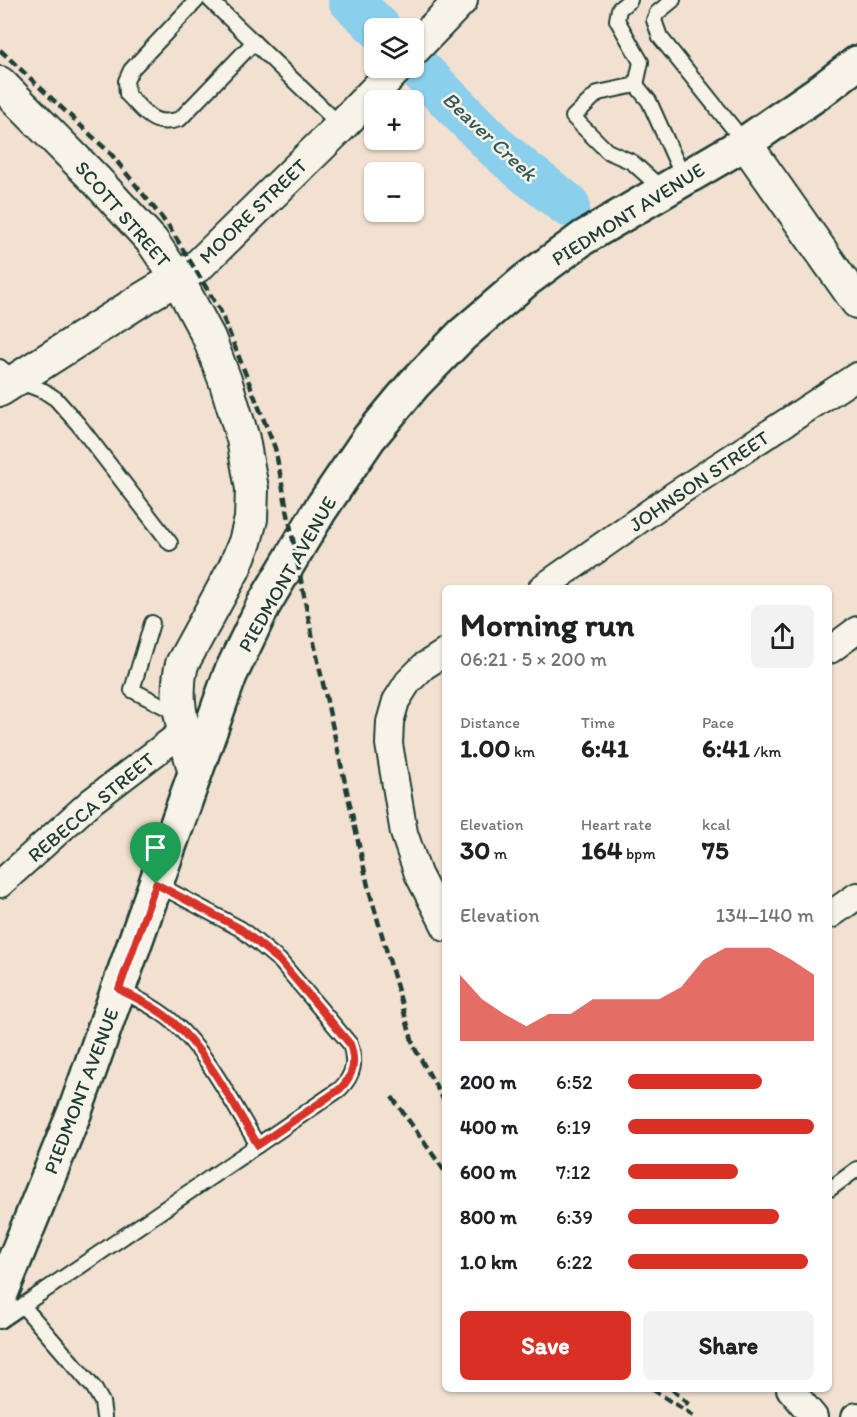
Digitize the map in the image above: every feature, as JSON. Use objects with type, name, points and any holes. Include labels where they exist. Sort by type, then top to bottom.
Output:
[{"type":"main road","name":"PIEDMONT AVENUE","points":[[11,1301],[75,1111],[230,675],[264,604],[320,510],[369,438],[414,384],[462,335],[526,280],[583,238],[745,143],[857,63]]},
{"type":"street","points":[[424,37],[453,3]]},
{"type":"street","name":"MOORE STREET","points":[[5,379],[199,265],[341,126],[386,78]]},
{"type":"street","name":"SCOTT STREET","points":[[0,84],[97,181],[152,241],[177,278],[209,338],[243,439],[252,489],[251,519],[245,542],[234,569],[182,664],[179,677],[177,699],[195,774]]},
{"type":"street","points":[[745,143],[857,302]]},
{"type":"street","name":"JOHNSON STREET","points":[[546,585],[676,495],[857,376]]},
{"type":"street","points":[[832,649],[857,630]]},
{"type":"street","points":[[442,655],[424,666],[408,682],[396,701],[390,722],[388,744],[404,833],[418,873],[442,916]]},
{"type":"street","name":"REBECCA STREET","points":[[0,884],[183,723]]},
{"type":"street","points":[[832,914],[857,896]]},
{"type":"street","points":[[793,1392],[814,1417]]},
{"type":"lane","points":[[197,0],[131,70],[126,81],[127,94],[154,121],[167,123],[180,118],[254,42]]},
{"type":"lane","points":[[210,0],[341,126]]},
{"type":"lane","points":[[630,0],[620,9],[617,20],[641,62],[636,85]]},
{"type":"lane","points":[[673,0],[657,13],[654,20],[660,37],[745,143]]},
{"type":"lane","points":[[636,85],[649,101],[674,184]]},
{"type":"lane","points":[[636,85],[598,93],[573,117],[607,151],[674,184]]},
{"type":"lane","points":[[5,379],[44,391],[56,399],[171,543]]},
{"type":"lane","points":[[152,623],[132,690],[183,723]]},
{"type":"lane","points":[[0,1321],[11,1301],[258,1145],[340,1089],[348,1081],[353,1069],[354,1057],[350,1044],[280,961],[241,929],[156,884]]},
{"type":"lane","points":[[119,989],[174,1022],[190,1040],[258,1145]]},
{"type":"lane","points":[[832,1188],[857,1169]]},
{"type":"lane","points":[[11,1301],[94,1388],[102,1402],[104,1417]]},
{"type":"waterway","name":"Beaver Creek","points":[[350,0],[369,18]]},
{"type":"waterway","name":"Beaver Creek","points":[[424,74],[497,148],[568,205]]},
{"type":"railway","points":[[0,50],[111,154],[170,228],[221,312],[275,448],[308,616],[368,886],[414,1047],[442,1097]]},
{"type":"railway","points":[[392,1097],[442,1167]]},
{"type":"railway","points":[[657,1392],[695,1417]]},
{"type":"railway","points":[[675,1392],[689,1405]]},
{"type":"route","points":[[156,884],[241,929],[280,961],[350,1044],[354,1057],[353,1069],[348,1081],[340,1089],[258,1145],[202,1055],[174,1022],[119,989],[156,884]]}]
